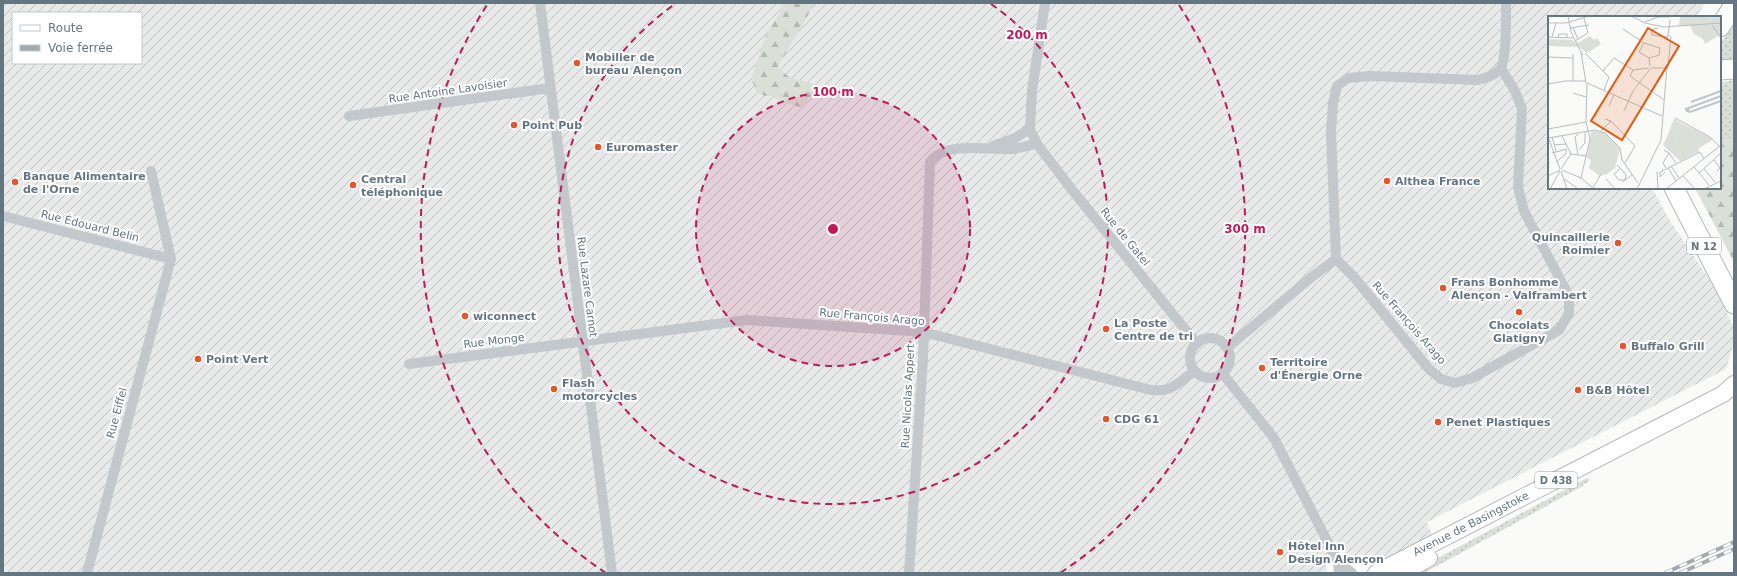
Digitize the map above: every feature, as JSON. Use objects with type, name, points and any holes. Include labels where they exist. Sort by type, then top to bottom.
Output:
[{"type":"highway","points":[[1721,26],[1734,6]]},
{"type":"highway","points":[[1721,70],[1734,69]]},
{"type":"highway","name":"N 12","points":[[1675,189],[1734,304]]},
{"type":"highway","name":"N 12","points":[[1682,189],[1734,288]]},
{"type":"main road","name":"Avenue de Basingstoke","points":[[1376,573],[1723,394],[1734,384]]},
{"type":"main road","name":"Avenue de Basingstoke","points":[[1403,573],[1614,459],[1734,399]]},
{"type":"street","name":"Rue Lazare Carnot","points":[[540,3],[612,573]]},
{"type":"street","points":[[1037,144],[1030,129],[1032,91],[1045,3]]},
{"type":"street","points":[[1227,348],[1313,276],[1336,259],[1331,132],[1333,103],[1337,86],[1348,78],[1371,76],[1477,80],[1491,77],[1501,68],[1505,44],[1506,3]]},
{"type":"street","name":"Rue François Arago","points":[[1336,259],[1354,277],[1428,368],[1441,378],[1454,383],[1472,378],[1559,330],[1569,313],[1569,296],[1524,210],[1518,188],[1522,109],[1515,91],[1501,68]]},
{"type":"street","name":"Rue Antoine Lavoisier","points":[[349,116],[550,88]]},
{"type":"street","name":"Rue Nicolas Appert","points":[[988,148],[1015,138],[1030,129]]},
{"type":"street","name":"Rue Nicolas Appert","points":[[909,573],[923,332],[930,162],[935,155],[945,151],[988,148],[1010,149],[1037,144]]},
{"type":"street","name":"Rue de Gatel","points":[[1037,144],[1073,191],[1197,344]]},
{"type":"street","points":[[151,171],[171,259]]},
{"type":"street","name":"Rue Édouard Belin","points":[[3,216],[171,259]]},
{"type":"street","name":"Rue Eiffel","points":[[87,573],[171,259]]},
{"type":"street","name":"Rue François Arago","points":[[582,342],[747,320],[923,332],[1151,390],[1163,391],[1171,388],[1195,371]]},
{"type":"street","points":[[1206,339],[1214,339],[1221,342],[1227,348],[1229,363],[1222,373],[1214,378],[1206,378],[1195,371],[1190,362],[1190,354],[1197,344],[1206,339]]},
{"type":"street","name":"Rue Monge","points":[[409,364],[582,342]]},
{"type":"street","points":[[1222,373],[1274,438],[1338,562],[1339,573]]},
{"type":"street","points":[[1338,562],[1352,573]]},
{"type":"shaded area","points":[[3,3],[1705,3],[1697,16],[1548,16],[1548,189],[1653,189],[1670,221],[1721,297],[1734,329],[1734,342],[1726,369],[1427,522],[1432,535],[1401,553],[1373,564],[1350,560],[1343,551],[1325,558],[1327,570],[1325,573],[3,573]]},
{"type":"green space","points":[[782,3],[815,3],[778,67],[789,77],[813,84],[815,93],[808,99],[804,108],[781,102],[773,96],[766,96],[758,93],[751,79],[767,33],[779,14]]},
{"type":"green space","points":[[1734,25],[1734,59],[1721,62],[1721,43]]},
{"type":"green space","points":[[1734,80],[1734,137],[1721,143],[1721,83]]},
{"type":"green space","points":[[1734,137],[1734,262],[1696,189],[1721,189],[1721,143]]},
{"type":"green space","points":[[1587,478],[1590,480],[1581,487],[1424,573],[1410,573]]},
{"type":"railway","points":[[1665,573],[1734,542]]},
{"type":"railway","points":[[1680,573],[1734,549]]},
{"type":"place","name":"Mobilier de bureau Alençon","points":[[577,63]]},
{"type":"place","name":"Point Pub","points":[[514,125]]},
{"type":"place","name":"Euromaster","points":[[598,147]]},
{"type":"place","name":"Althea France","points":[[1387,181]]},
{"type":"place","name":"Banque Alimentaire de l'Orne","points":[[15,182]]},
{"type":"place","name":"Central téléphonique","points":[[353,185]]},
{"type":"place","name":"Quincaillerie Roimier","points":[[1618,243]]},
{"type":"place","name":"Frans Bonhomme Alençon - Valframbert","points":[[1443,288]]},
{"type":"place","name":"Chocolats Glatigny","points":[[1519,312]]},
{"type":"place","name":"wiconnect","points":[[465,316]]},
{"type":"place","name":"La Poste Centre de tri","points":[[1106,329]]},
{"type":"place","name":"Buffalo Grill","points":[[1623,346]]},
{"type":"place","name":"Point Vert","points":[[198,359]]},
{"type":"place","name":"Territoire d'Énergie Orne","points":[[1262,368]]},
{"type":"place","name":"Flash motorcycles","points":[[554,389]]},
{"type":"place","name":"B&B Hôtel","points":[[1578,390]]},
{"type":"place","name":"CDG 61","points":[[1106,419]]},
{"type":"place","name":"Penet Plastiques","points":[[1438,422]]},
{"type":"place","name":"Hôtel Inn Design Alençon","points":[[1280,552]]}]
